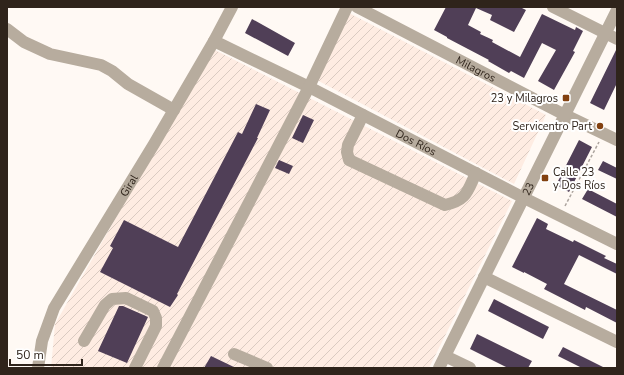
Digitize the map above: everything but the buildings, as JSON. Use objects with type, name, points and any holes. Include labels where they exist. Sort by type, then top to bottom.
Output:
[{"type":"street","name":"Giral","points":[[38,368],[42,341],[54,308],[154,144],[232,7]]},
{"type":"street","points":[[163,368],[309,87],[347,7]]},
{"type":"street","name":"Milagros","points":[[357,7],[565,115],[617,140]]},
{"type":"street","points":[[553,7],[617,39]]},
{"type":"street","name":"23","points":[[439,368],[617,10]]},
{"type":"street","points":[[7,29],[24,42],[50,54],[101,65],[112,71],[128,84],[174,110]]},
{"type":"street","name":"Dos Ríos","points":[[214,41],[309,87],[524,198],[617,244]]},
{"type":"street","points":[[363,115],[348,146],[347,152],[349,160],[445,205],[456,202],[466,195],[476,173]]},
{"type":"street","points":[[484,277],[617,342]]},
{"type":"street","points":[[84,341],[105,305],[112,299],[126,298],[153,311],[156,318],[156,326],[135,368]]},
{"type":"street","points":[[234,354],[266,368]]},
{"type":"street","points":[[445,356],[470,368]]},
{"type":"path","points":[[560,216],[603,134]]},
{"type":"shaded area","points":[[347,12],[546,115],[514,184],[313,78]]},
{"type":"shaded area","points":[[213,49],[512,201],[429,368],[51,368],[55,324]]},
{"type":"place","name":"23 y Milagros","points":[[566,98]]},
{"type":"place","name":"Servicentro Part","points":[[600,126]]},
{"type":"place","name":"Calle 23 y Dos Ríos","points":[[545,178]]}]
